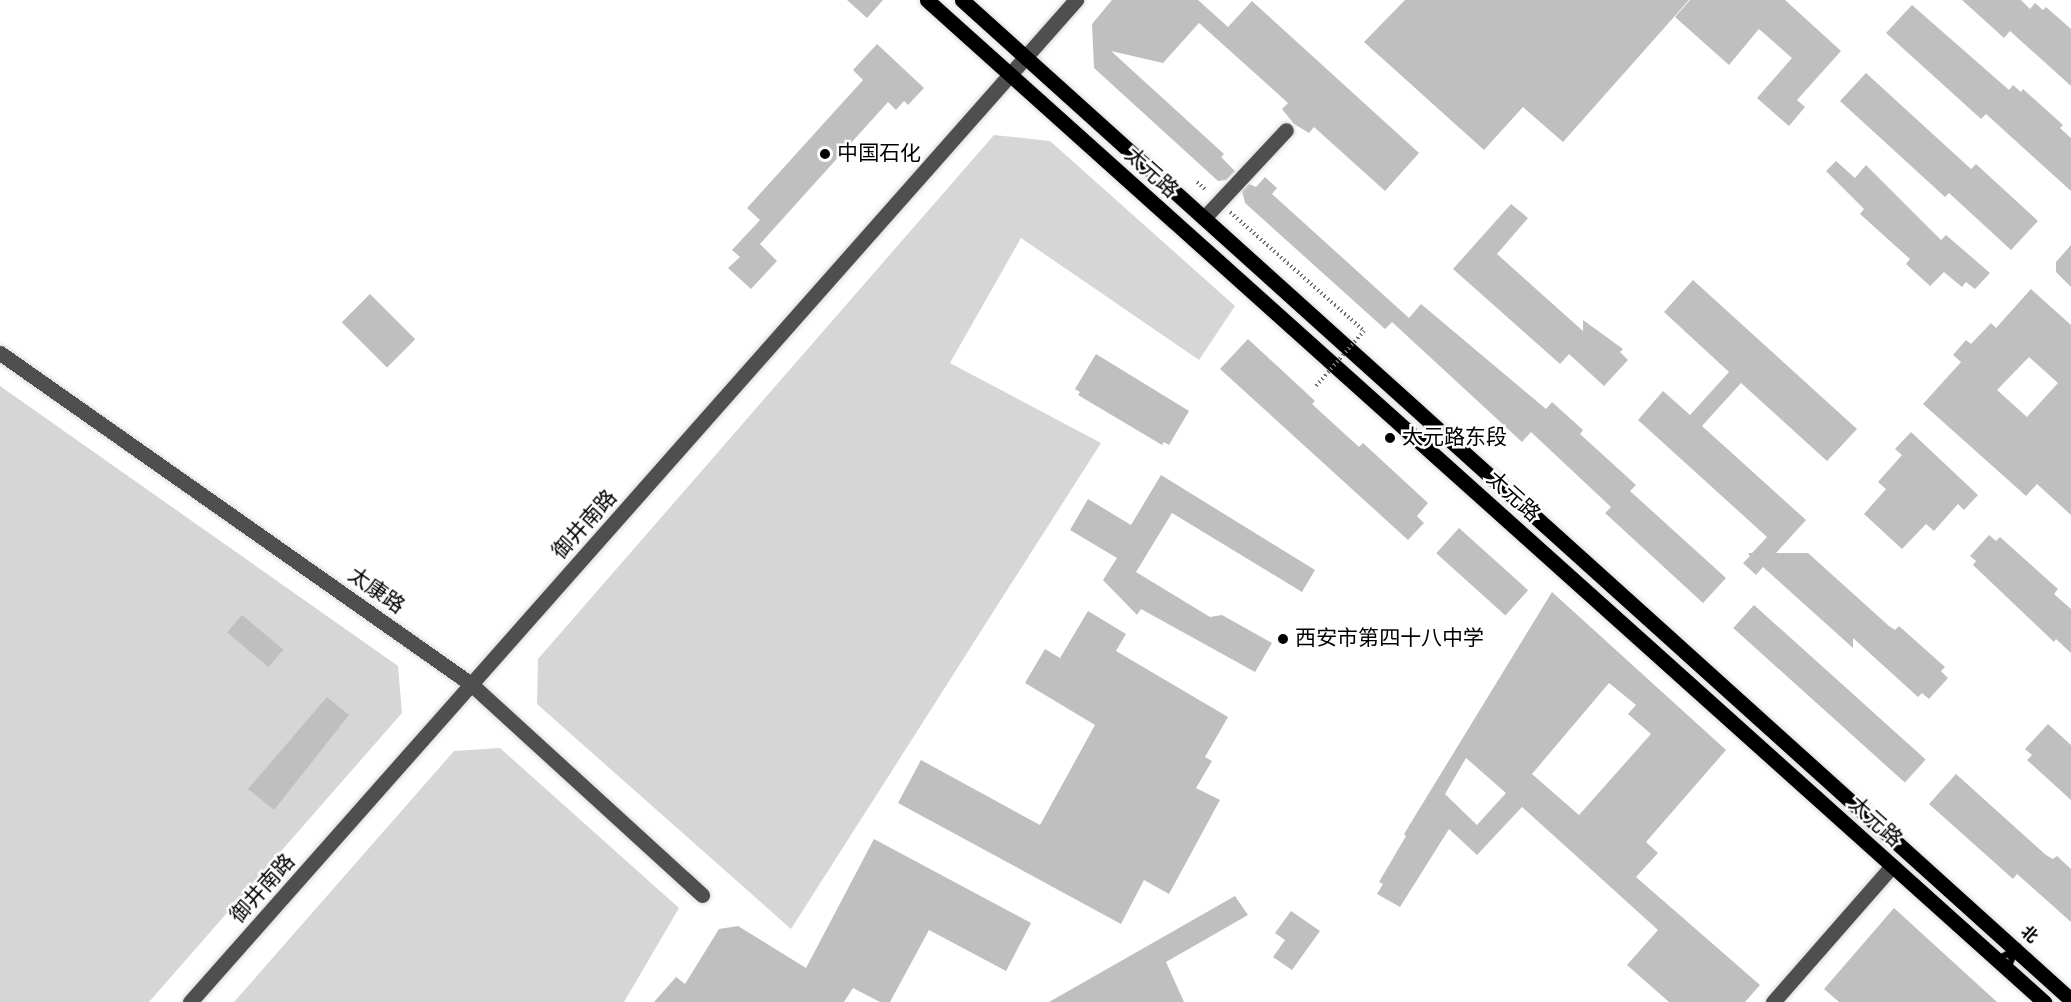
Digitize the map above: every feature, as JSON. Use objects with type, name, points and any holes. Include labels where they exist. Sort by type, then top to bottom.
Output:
[{"type":"main road","name":"太元路","points":[[927,0],[2044,1002]]},
{"type":"main road","name":"太元路","points":[[962,0],[2071,1000]]},
{"type":"street","name":"御井南路","points":[[190,1002],[1076,0]]},
{"type":"street","points":[[1204,218],[1286,130]]},
{"type":"street","name":"太康路","points":[[0,353],[471,684],[702,896]]},
{"type":"street","points":[[1773,1002],[1892,866]]},
{"type":"path","points":[[1197,182],[1364,331],[1316,386]]},
{"type":"shaded area","points":[[994,135],[1050,141],[1235,306],[1199,360],[1021,238],[950,363],[1101,443],[791,929],[537,704],[538,659]]},
{"type":"shaded area","points":[[0,386],[398,666],[402,713],[149,1002],[0,1002]]},
{"type":"shaded area","points":[[500,748],[679,908],[624,1002],[234,1002],[454,751]]},
{"type":"building","points":[[847,0],[883,0],[867,18]]},
{"type":"building","points":[[1112,0],[1198,0],[1228,27],[1252,1],[1419,153],[1385,191],[1314,127],[1309,133],[1294,124],[1282,109],[1288,103],[1199,23],[1163,63],[1111,51],[1224,154],[1221,157],[1235,171],[1226,180],[1218,181],[1094,68],[1092,24]]},
{"type":"building","points":[[1405,0],[1689,0],[1563,142],[1523,107],[1484,150],[1364,42]]},
{"type":"building","points":[[1690,0],[1785,0],[1841,51],[1797,100],[1805,107],[1789,126],[1757,98],[1792,58],[1759,29],[1729,65],[1675,17]]},
{"type":"building","points":[[1962,0],[2021,0],[2030,9],[2035,3],[2043,10],[2046,7],[2071,29],[2071,86],[2010,31],[2004,38]]},
{"type":"building","points":[[1912,5],[2009,90],[2013,85],[2021,92],[2023,89],[2063,125],[2060,128],[2071,138],[2071,191],[1986,114],[1981,119],[1886,33]]},
{"type":"building","points":[[877,44],[924,88],[908,105],[904,101],[896,110],[888,102],[760,244],[777,261],[751,289],[728,268],[740,257],[732,250],[760,220],[747,208],[863,80],[853,70]]},
{"type":"building","points":[[1866,73],[1971,169],[1976,164],[2038,221],[2011,250],[1949,193],[1945,197],[1840,101]]},
{"type":"building","points":[[1836,161],[1855,178],[1866,165],[1941,240],[1946,235],[1990,273],[1975,289],[1966,282],[1962,287],[1944,272],[1930,286],[1906,264],[1910,259],[1860,214],[1864,209],[1826,171]]},
{"type":"building","points":[[1265,177],[1277,188],[1272,194],[1409,318],[1421,304],[1546,409],[1552,402],[1583,430],[1580,434],[1636,485],[1630,491],[1726,578],[1703,603],[1605,513],[1611,507],[1531,432],[1522,442],[1392,322],[1385,329],[1245,203],[1242,191],[1249,184],[1256,187]]},
{"type":"building","points":[[1511,204],[1528,218],[1497,254],[1583,331],[1583,320],[1623,349],[1620,352],[1628,360],[1604,386],[1569,354],[1560,364],[1453,269]]},
{"type":"building","points":[[2071,245],[2071,287],[2056,272],[2056,262]]},
{"type":"building","points":[[1693,280],[1857,429],[1827,461],[1741,383],[1702,426],[1806,520],[1776,553],[1808,553],[1889,626],[1895,630],[1899,626],[1945,667],[1941,671],[1948,678],[1929,699],[1922,693],[1918,697],[1853,638],[1853,648],[1763,567],[1756,575],[1743,563],[1750,556],[1748,553],[1752,553],[1767,537],[1638,420],[1663,391],[1690,415],[1729,372],[1664,312]]},
{"type":"building","points":[[2031,289],[2071,325],[2071,515],[2037,484],[2026,496],[1923,404],[1961,362],[1953,355],[1966,340],[1971,344],[1991,323],[1996,328]],"holes":[[[2029,357],[2058,383],[2027,417],[1997,390]]]},
{"type":"building","points":[[370,294],[415,339],[387,368],[342,322]]},
{"type":"building","points":[[1248,339],[1315,401],[1312,404],[1359,447],[1363,443],[1428,503],[1417,516],[1424,523],[1408,540],[1220,369]]},
{"type":"building","points":[[1096,354],[1189,411],[1169,445],[1164,442],[1162,445],[1078,395],[1080,392],[1075,389]]},
{"type":"building","points":[[1911,432],[1978,495],[1964,510],[1958,504],[1934,531],[1926,524],[1902,549],[1864,514],[1886,489],[1878,482],[1902,455],[1895,449]]},
{"type":"building","points":[[1161,475],[1315,570],[1302,592],[1172,513],[1136,572],[1210,617],[1222,615],[1272,643],[1255,672],[1141,609],[1137,615],[1103,580],[1117,558],[1070,530],[1088,499],[1131,525]]},
{"type":"building","points":[[1459,528],[1528,590],[1505,615],[1436,553]]},
{"type":"building","points":[[1989,535],[1996,541],[2000,537],[2058,589],[2054,594],[2071,609],[2071,653],[2056,639],[2054,642],[1973,565],[1976,561],[1970,556]]},
{"type":"building","points":[[1552,592],[1726,750],[1646,842],[1658,853],[1636,877],[1760,985],[1745,1002],[1669,1002],[1627,965],[1658,930],[1522,807],[1477,855],[1449,829],[1400,907],[1377,894],[1383,884],[1379,882],[1406,836],[1404,834]],"holes":[[[1609,683],[1636,705],[1628,714],[1651,734],[1579,815],[1532,774]],[[1466,758],[1506,793],[1477,825],[1445,794]]]},
{"type":"building","points":[[1754,605],[1926,760],[1905,783],[1733,628]]},
{"type":"building","points":[[1088,611],[1126,634],[1116,651],[1228,717],[1205,757],[1212,761],[1196,788],[1220,800],[1169,894],[1144,880],[1121,924],[898,803],[921,760],[1040,825],[1095,725],[1025,683],[1045,649],[1060,658]]},
{"type":"building","points":[[242,615],[283,650],[269,667],[227,633]]},
{"type":"building","points":[[327,697],[349,715],[274,810],[248,789]]},
{"type":"building","points":[[2048,724],[2071,745],[2071,800],[2027,760],[2032,755],[2025,749]]},
{"type":"building","points":[[1956,774],[2046,855],[2053,859],[2057,856],[2071,869],[2071,922],[2017,874],[2013,879],[1929,804]]},
{"type":"building","points":[[874,839],[1031,923],[1006,971],[929,930],[890,1002],[880,1002],[853,988],[844,1002],[654,1002],[676,977],[685,984],[719,929],[738,926],[806,968]]},
{"type":"building","points":[[1235,896],[1248,915],[1166,962],[1184,1002],[1049,1002]]},
{"type":"building","points":[[1894,908],[1997,1002],[1839,1002],[1824,989]]},
{"type":"building","points":[[1291,911],[1320,931],[1292,970],[1273,957],[1285,940],[1275,933]]},
{"type":"place","name":"中国石化","points":[[825,154]]},
{"type":"place","name":"太元路东段","points":[[1390,438]]},
{"type":"place","name":"西安市第四十八中学","points":[[1283,639]]}]
